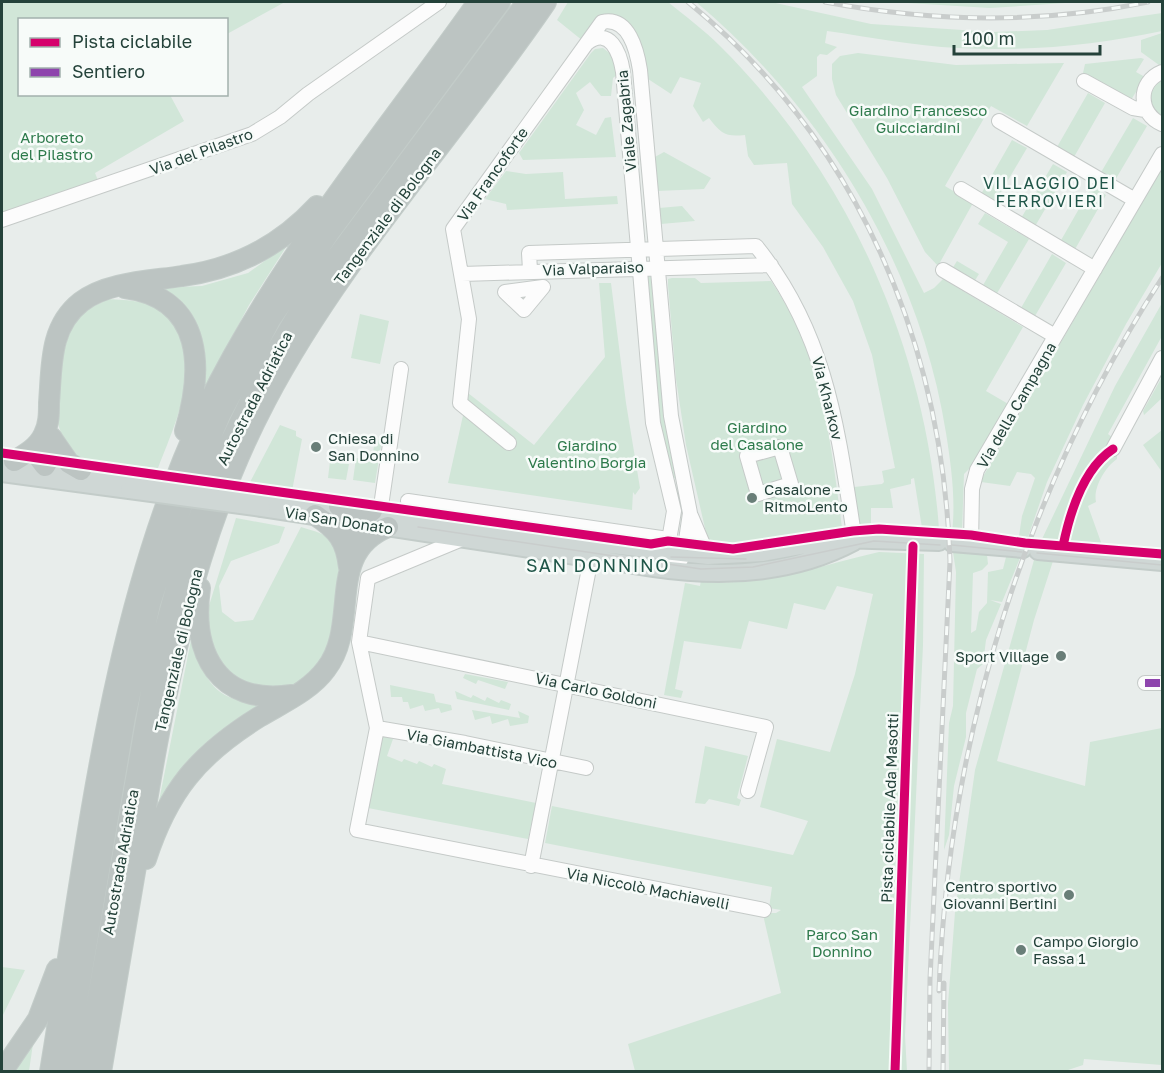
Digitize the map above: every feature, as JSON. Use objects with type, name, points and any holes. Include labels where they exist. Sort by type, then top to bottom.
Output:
[{"type":"highway","points":[[154,536],[194,437],[234,353],[295,254],[478,2]]},
{"type":"highway","name":"Autostrada Adriatica","points":[[65,1071],[125,717],[150,604],[182,505],[220,415],[270,320],[331,230],[500,2]]},
{"type":"highway","name":"Autostrada Adriatica","points":[[85,1071],[157,658],[183,563],[213,478],[266,368],[313,289],[527,2]]},
{"type":"highway","name":"Tangenziale di Bologna","points":[[101,1071],[172,661],[198,564],[234,469],[265,402],[322,304],[546,2]]},
{"type":"highway","points":[[44,472],[39,458],[48,433],[53,349],[59,329],[71,310],[82,301],[106,289],[214,270],[258,253],[281,238],[310,213],[377,140]]},
{"type":"highway","points":[[50,1071],[124,648],[193,399],[196,370],[195,352],[186,325],[171,307],[149,293],[120,287]]},
{"type":"highway","points":[[6,465],[32,450],[48,433]]},
{"type":"highway","points":[[48,433],[69,463],[81,470]]},
{"type":"highway","points":[[234,469],[202,580],[198,607],[200,639],[213,668],[234,688],[263,696],[297,694]]},
{"type":"highway","points":[[339,506],[374,518]]},
{"type":"highway","points":[[315,515],[338,531],[352,549]]},
{"type":"highway","points":[[112,1071],[122,954],[149,850],[173,795],[197,764],[219,744],[319,678],[338,647],[352,549],[349,530],[374,518]]},
{"type":"highway","points":[[352,549],[370,536],[374,518]]},
{"type":"highway","points":[[2,1071],[30,1033],[46,1000],[85,861]]},
{"type":"main road","name":"Via San Donato","points":[[6,465],[263,502],[339,506]]},
{"type":"main road","name":"Via San Donato","points":[[44,472],[81,470],[131,484]]},
{"type":"main road","name":"Via San Donato","points":[[263,502],[315,515],[374,518],[593,551],[675,571],[724,574],[770,569],[808,561],[855,541]]},
{"type":"main road","name":"Via San Donato","points":[[374,518],[464,538],[593,551],[668,545],[684,554],[708,556],[763,553],[839,539],[855,541],[877,539],[971,544],[1162,562]]},
{"type":"street","name":"Via del Pilastro","points":[[2,220],[252,134],[280,117],[308,94],[439,2]]},
{"type":"street","name":"Viale Zagabria","points":[[587,43],[602,22],[609,20],[625,30],[637,49],[671,416],[690,513],[708,556]]},
{"type":"street","name":"Viale Zagabria","points":[[587,43],[600,36],[607,38],[616,46],[621,58],[653,423],[674,511],[668,545]]},
{"type":"street","name":"Via Francoforte","points":[[509,443],[460,403],[469,319],[453,230],[587,43]]},
{"type":"street","points":[[1145,110],[1145,89],[1149,81],[1162,72]]},
{"type":"street","points":[[1084,81],[1133,108],[1145,110],[1154,120],[1162,124]]},
{"type":"street","points":[[999,121],[1135,200]]},
{"type":"street","name":"Via della Campagna","points":[[971,544],[972,489],[977,470],[1162,154]]},
{"type":"street","points":[[961,189],[1095,269]]},
{"type":"street","name":"Via Kharkov","points":[[655,249],[756,246],[771,265],[805,322],[817,351],[836,424],[855,541]]},
{"type":"street","name":"Via Valparaiso","points":[[530,270],[529,252],[655,249]]},
{"type":"street","points":[[656,267],[771,265]]},
{"type":"street","name":"Via Valparaiso","points":[[462,274],[656,267]]},
{"type":"street","name":"Via della Campagna","points":[[944,270],[1055,336]]},
{"type":"street","points":[[1113,449],[1162,358]]},
{"type":"street","points":[[374,518],[401,369]]},
{"type":"street","name":"Via San Donato","points":[[408,501],[668,545]]},
{"type":"street","name":"Viale Zagabria","points":[[684,554],[690,513]]},
{"type":"street","name":"Via Niccolò Machiavelli","points":[[464,538],[368,578],[359,642],[377,728],[357,830],[764,910]]},
{"type":"street","points":[[668,545],[675,571]]},
{"type":"street","points":[[531,866],[593,551]]},
{"type":"street","points":[[675,571],[684,554]]},
{"type":"street","name":"Via Carlo Goldoni","points":[[359,642],[766,727],[748,791]]},
{"type":"street","points":[[1145,683],[1162,683]]},
{"type":"street","name":"Via Giambattista Vico","points":[[377,728],[586,768]]},
{"type":"green space","name":"Arboreto del Pilastro","points":[[2,2],[285,2],[228,33],[228,18],[18,18],[18,96],[171,96],[184,121],[95,173],[99,183],[2,215]]},
{"type":"green space","points":[[568,2],[668,2],[720,46],[766,96],[807,150],[843,207],[873,268],[898,330],[917,395],[931,462],[939,529],[922,528],[914,478],[911,479],[911,484],[890,489],[893,508],[871,508],[871,528],[859,528],[854,487],[882,484],[884,482],[882,471],[895,468],[872,355],[853,301],[823,247],[792,204],[787,163],[754,165],[748,156],[745,135],[724,133],[709,118],[703,122],[693,106],[701,83],[680,77],[671,94],[645,77],[628,27],[608,15],[599,19],[583,41],[557,20]]},
{"type":"green space","points":[[696,2],[771,2],[871,24],[993,32],[1047,30],[1162,13],[1162,31],[1087,44],[1035,48],[942,47],[827,31],[825,43],[837,47],[827,55],[820,54],[817,57],[817,76],[802,87],[872,189],[924,293],[934,288],[943,279],[1023,327],[986,391],[1010,405],[974,464],[964,474],[962,533],[952,532],[951,470],[933,371],[914,311],[889,252],[859,195],[824,142],[785,91],[742,44]]},
{"type":"green space","points":[[891,2],[1080,2],[990,8]]},
{"type":"green space","points":[[1162,33],[1162,65],[1159,65],[1141,52],[1141,40]]},
{"type":"green space","points":[[603,48],[612,55],[618,74],[613,78],[611,96],[601,96],[590,82],[576,93],[584,110],[576,125],[596,135],[605,118],[611,117],[616,157],[523,160],[519,153],[591,53],[595,49]]},
{"type":"green space","name":"Giardino Francesco Guicciardini","points":[[858,53],[956,65],[1064,63],[1027,126],[991,106],[945,186],[973,203],[938,266],[925,252],[887,178],[836,95],[832,79],[832,64],[840,56]]},
{"type":"green space","points":[[1144,59],[1136,72],[1145,77],[1131,100],[1083,73],[1085,64]]},
{"type":"green space","points":[[1162,80],[1162,116],[1152,107],[1150,99],[1151,91]]},
{"type":"green space","points":[[1088,93],[1105,103],[1074,157],[1057,147]]},
{"type":"green space","points":[[1133,118],[1147,126],[1114,182],[1100,174]]},
{"type":"green space","points":[[1012,140],[1027,148],[994,204],[980,196]]},
{"type":"green space","points":[[664,152],[711,178],[704,189],[657,191],[653,158]]},
{"type":"green space","points":[[1053,164],[1067,172],[1034,228],[1020,220]]},
{"type":"green space","points":[[1162,168],[1162,263],[1126,324],[1083,405],[1047,482],[1028,537],[1019,536],[1022,516],[1035,478],[1031,474],[1017,472],[1010,486],[981,482],[981,480]]},
{"type":"green space","points":[[506,171],[526,174],[563,172],[565,199],[617,196],[618,204],[507,210],[506,204],[485,199]]},
{"type":"green space","points":[[1092,186],[1106,195],[1074,251],[1060,242]]},
{"type":"green space","points":[[682,206],[695,221],[661,224],[659,208]]},
{"type":"green space","points":[[985,213],[1029,239],[996,295],[982,287],[1008,242],[978,224]]},
{"type":"green space","points":[[288,244],[249,305],[205,388],[201,340],[153,288],[202,286],[248,273]]},
{"type":"green space","points":[[1052,254],[1066,263],[1035,316],[1021,308]]},
{"type":"green space","points":[[957,261],[979,274],[974,282],[952,269]]},
{"type":"green space","points":[[646,276],[651,277],[665,426],[678,477],[674,478],[661,425]]},
{"type":"green space","name":"Giardino del Casalone","points":[[695,278],[701,283],[771,281],[802,338],[822,400],[842,528],[765,545],[734,548],[717,547],[707,537],[686,445],[676,379],[668,285],[668,279]]},
{"type":"green space","name":"Giardino Valentino Borgia","points":[[599,283],[611,283],[626,403],[640,488],[635,495],[633,492],[632,510],[448,483],[468,393],[534,445],[605,357]]},
{"type":"green space","points":[[108,299],[140,302],[164,310],[172,318],[184,348],[186,365],[182,401],[158,468],[79,459],[67,444],[59,427],[58,386],[68,337],[80,315]]},
{"type":"green space","points":[[1162,303],[1162,336],[1108,434],[1113,438],[1107,450],[1117,455],[1117,459],[1101,478],[1096,490],[1096,502],[1088,506],[1102,545],[1042,539],[1115,386]]},
{"type":"green space","points":[[360,314],[389,321],[380,364],[351,358]]},
{"type":"green space","points":[[1162,377],[1162,398],[1144,415],[1143,411]]},
{"type":"green space","points":[[280,425],[296,431],[296,436],[302,439],[292,491],[249,484]]},
{"type":"green space","points":[[1162,430],[1162,472],[1143,445]]},
{"type":"green space","points":[[375,439],[382,440],[375,483],[353,480],[356,458],[372,460]]},
{"type":"green space","points":[[330,461],[349,464],[346,480],[328,478]]},
{"type":"green space","points":[[312,491],[362,498],[361,503],[312,496]]},
{"type":"green space","points":[[236,518],[285,527],[279,543],[231,561],[219,586],[222,612],[235,622],[253,620],[301,527],[325,536],[336,546],[341,570],[336,620],[328,648],[321,662],[299,685],[247,689],[209,653],[204,622]]},
{"type":"green space","name":"Parco San Donnino","points":[[879,552],[924,554],[923,645],[905,1036],[907,1071],[635,1071],[628,1044],[781,993],[764,919],[765,913],[776,913],[781,910],[769,908],[772,887],[545,843],[552,806],[793,855],[808,821],[760,807],[777,739],[830,752],[855,674],[873,594],[837,586],[825,610],[794,603],[787,629],[749,621],[741,649],[684,641],[675,689],[683,691],[681,698],[664,695],[685,583],[700,586],[701,580],[744,582],[767,579]]},
{"type":"green space","points":[[953,552],[987,555],[988,564],[982,570],[973,573],[971,633],[976,630],[979,612],[987,603],[988,572],[1003,569],[1006,557],[1020,558],[1002,602],[990,600],[1001,604],[986,640],[983,664],[977,669],[966,713],[966,737],[954,786],[949,835],[944,850],[949,723],[953,706],[956,572]]},
{"type":"green space","name":"Centro sportivo Giovanni Bertini","points":[[1034,560],[1053,561],[1034,620],[997,761],[1085,786],[1090,742],[1162,728],[1162,1065],[1084,1059],[1083,1065],[1065,1071],[949,1071],[948,1004],[955,912],[975,770]]},
{"type":"green space","points":[[191,640],[203,669],[216,689],[236,700],[268,704],[158,806]]},
{"type":"green space","points":[[465,674],[508,682],[505,689],[478,680],[476,684],[463,678]]},
{"type":"green space","points":[[390,685],[434,694],[436,702],[451,705],[452,710],[441,713],[439,708],[425,711],[423,705],[410,709],[408,702],[403,702],[402,697],[391,697]]},
{"type":"green space","points":[[455,691],[471,698],[473,695],[485,701],[487,697],[499,703],[501,700],[511,704],[509,710],[457,699]]},
{"type":"green space","points":[[472,710],[520,718],[518,711],[529,716],[528,723],[510,726],[508,719],[492,724],[490,716],[475,720]]},
{"type":"green space","points":[[381,735],[393,739],[387,756],[402,762],[404,759],[417,764],[419,761],[432,767],[434,764],[446,769],[442,784],[536,803],[528,839],[368,808]]},
{"type":"green space","points":[[705,746],[748,756],[737,798],[741,800],[739,806],[709,799],[705,804],[695,803]]},
{"type":"green space","points":[[2,967],[25,970],[2,1017]]},
{"type":"green space","points":[[34,1037],[29,1071],[11,1072]]},
{"type":"tram line","points":[[418,527],[701,569],[753,567],[874,541],[940,545]]},
{"type":"tram line","points":[[952,545],[1022,552]]},
{"type":"tram line","points":[[1037,553],[1162,565]]},
{"type":"tram line","points":[[671,557],[746,559]]},
{"type":"railway","points":[[688,2],[748,57],[800,117],[844,183],[880,252],[909,325],[930,402],[944,480],[950,561],[930,979],[929,1072]]},
{"type":"railway","points":[[825,2],[906,14],[987,18],[1068,14],[1148,2]]},
{"type":"railway","points":[[939,991],[946,897],[958,803],[977,711],[1002,620],[1034,530],[1071,443],[1113,359],[1162,278]]},
{"type":"railway","points":[[943,1072],[944,983]]},
{"type":"marked path","points":[[1145,683],[1162,683]]},
{"type":"cycle path","points":[[1063,546],[1074,505],[1086,479],[1094,467],[1113,449]]},
{"type":"cycle path","points":[[2,453],[651,544],[668,541],[733,549],[879,529],[971,535],[1025,543],[1162,554]]},
{"type":"cycle path","name":"Pista ciclabile Ada Masotti","points":[[895,1072],[913,546]]},
{"type":"place","name":"Chiesa di San Donnino","points":[[316,447]]},
{"type":"place","name":"Casalone - RitmoLento","points":[[752,498]]},
{"type":"place","name":"Sport Village","points":[[1061,656]]},
{"type":"place","name":"Centro sportivo Giovanni Bertini","points":[[1069,895]]},
{"type":"place","name":"Campo Giorgio Fassa 1","points":[[1021,950]]},
{"type":"district","name":"VILLAGGIO DEI FERROVIERI","points":[[1050,192]]},
{"type":"district","name":"SAN DONNINO","points":[[598,565]]}]
